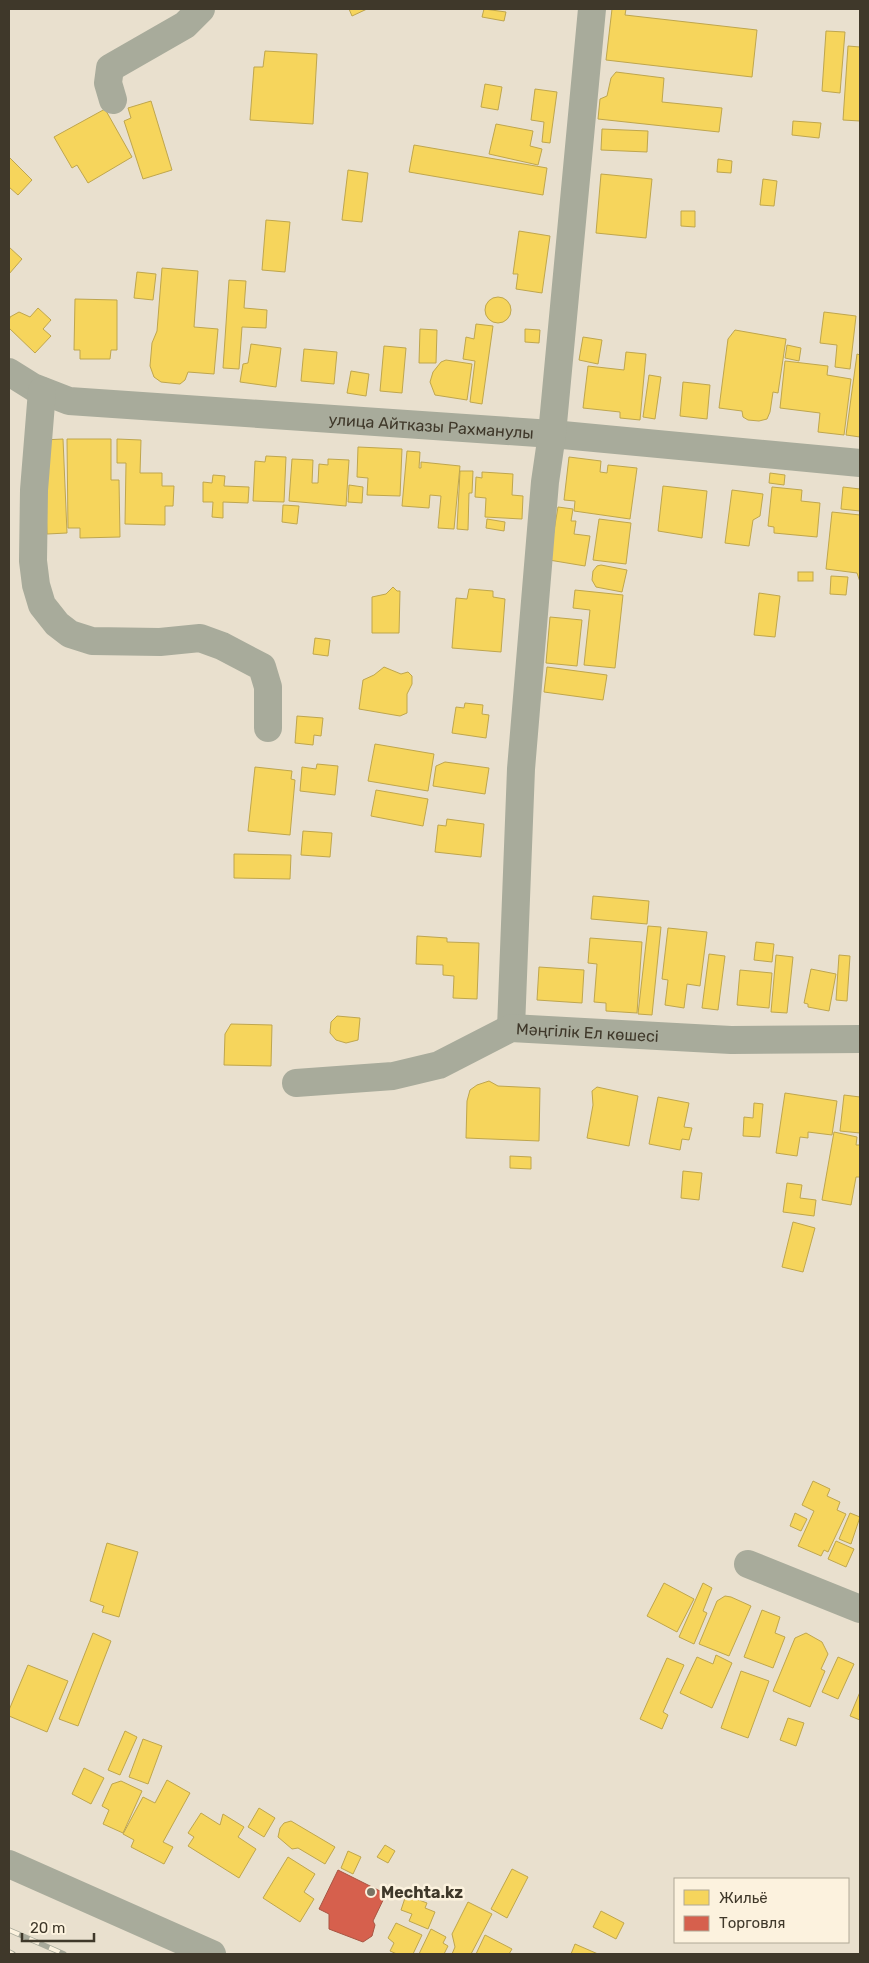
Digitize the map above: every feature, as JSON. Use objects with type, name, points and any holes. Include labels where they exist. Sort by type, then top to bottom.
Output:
[{"type":"street","points":[[113,100],[108,82],[110,68],[185,25],[201,9]]},
{"type":"street","points":[[511,1028],[521,769],[545,482],[552,434],[592,9]]},
{"type":"street","name":"улица Айтказы Рахманулы","points":[[9,372],[33,387],[69,401],[552,434],[860,463]]},
{"type":"street","points":[[42,391],[34,490],[33,552],[36,585],[42,605],[57,624],[70,634],[92,641],[160,642],[200,638],[246,658],[262,667],[268,687],[268,728]]},
{"type":"street","name":"Мәңгілік Ел көшесі","points":[[296,1083],[392,1076],[439,1065],[511,1028],[731,1040],[860,1039]]},
{"type":"street","points":[[748,1564],[860,1609]]},
{"type":"street","points":[[9,1864],[212,1954]]},
{"type":"building: Жильё","points":[[349,9],[367,9],[352,16]]},
{"type":"building: Жильё","points":[[484,9],[506,12],[504,21],[482,17]]},
{"type":"building: Жильё","points":[[612,9],[626,9],[625,15],[757,30],[752,77],[606,60]]},
{"type":"building: Жильё","points":[[826,31],[845,32],[840,93],[822,91]]},
{"type":"building: Жильё","points":[[848,46],[860,47],[860,121],[843,120]]},
{"type":"building: Жильё","points":[[265,51],[317,54],[313,124],[250,120],[254,67],[263,67]]},
{"type":"building: Жильё","points":[[616,72],[664,78],[662,102],[722,108],[719,132],[598,119],[600,99],[607,96],[611,78]]},
{"type":"building: Жильё","points":[[485,84],[502,87],[498,110],[481,107]]},
{"type":"building: Жильё","points":[[535,89],[557,92],[550,143],[542,142],[544,122],[531,120]]},
{"type":"building: Жильё","points":[[151,101],[172,170],[143,179],[124,121],[131,118],[128,108]]},
{"type":"building: Жильё","points":[[105,109],[132,157],[88,183],[77,165],[72,168],[54,137]]},
{"type":"building: Жильё","points":[[793,121],[821,123],[819,138],[792,135]]},
{"type":"building: Жильё","points":[[496,124],[533,131],[530,146],[542,149],[538,165],[489,154]]},
{"type":"building: Жильё","points":[[602,129],[648,131],[647,152],[601,150]]},
{"type":"building: Жильё","points":[[414,145],[547,168],[543,195],[409,172]]},
{"type":"building: Жильё","points":[[9,157],[32,180],[18,195],[9,187]]},
{"type":"building: Жильё","points":[[718,159],[732,161],[731,173],[717,172]]},
{"type":"building: Жильё","points":[[348,170],[368,173],[362,222],[342,220]]},
{"type":"building: Жильё","points":[[601,174],[652,179],[646,238],[596,233]]},
{"type":"building: Жильё","points":[[763,179],[777,181],[774,206],[760,205]]},
{"type":"building: Жильё","points":[[681,211],[695,211],[695,227],[681,226]]},
{"type":"building: Жильё","points":[[266,220],[290,222],[285,272],[262,270]]},
{"type":"building: Жильё","points":[[519,231],[550,236],[542,293],[516,289],[518,274],[513,274]]},
{"type":"building: Жильё","points":[[9,247],[22,259],[9,274]]},
{"type":"building: Жильё","points":[[162,268],[198,271],[194,327],[218,329],[214,374],[188,372],[185,380],[180,384],[161,382],[154,377],[150,366],[152,343],[157,331]]},
{"type":"building: Жильё","points":[[137,272],[156,274],[153,300],[134,298]]},
{"type":"building: Жильё","points":[[229,280],[246,281],[244,308],[267,310],[266,328],[242,327],[239,369],[223,368]]},
{"type":"building: Жильё","points":[[498,297],[507,301],[511,310],[507,319],[498,323],[489,319],[485,310],[489,301]]},
{"type":"building: Жильё","points":[[75,299],[117,300],[117,350],[111,350],[110,359],[80,359],[80,350],[74,350]]},
{"type":"building: Жильё","points":[[38,308],[51,320],[43,329],[51,336],[35,353],[9,328],[9,322],[10,317],[19,312],[30,317]]},
{"type":"building: Жильё","points":[[824,312],[856,316],[850,369],[835,367],[837,345],[820,343]]},
{"type":"building: Жильё","points":[[476,324],[493,326],[482,404],[470,402],[475,361],[463,359],[466,337],[474,339]]},
{"type":"building: Жильё","points":[[420,329],[437,330],[436,363],[419,363]]},
{"type":"building: Жильё","points":[[525,329],[540,330],[539,343],[525,342]]},
{"type":"building: Жильё","points":[[735,330],[786,339],[778,393],[773,392],[767,419],[759,421],[748,420],[743,417],[742,411],[719,408],[728,339]]},
{"type":"building: Жильё","points":[[583,337],[602,340],[598,364],[579,360]]},
{"type":"building: Жильё","points":[[251,344],[281,348],[276,387],[240,382],[243,364],[248,363]]},
{"type":"building: Жильё","points":[[787,345],[801,348],[799,361],[785,358]]},
{"type":"building: Жильё","points":[[384,346],[406,348],[402,393],[380,391]]},
{"type":"building: Жильё","points":[[304,349],[337,352],[334,384],[301,381]]},
{"type":"building: Жильё","points":[[626,352],[646,354],[640,420],[620,418],[620,412],[583,408],[588,366],[624,370]]},
{"type":"building: Жильё","points":[[857,354],[860,355],[860,437],[846,435]]},
{"type":"building: Жильё","points":[[446,360],[472,364],[467,400],[435,395],[430,382],[433,372],[441,362]]},
{"type":"building: Жильё","points":[[785,361],[828,366],[827,375],[851,379],[844,435],[818,432],[820,413],[780,408]]},
{"type":"building: Жильё","points":[[351,371],[369,374],[366,396],[347,393]]},
{"type":"building: Жильё","points":[[649,375],[661,377],[655,419],[643,417]]},
{"type":"building: Жильё","points":[[683,382],[710,385],[707,419],[680,416]]},
{"type":"building: Жильё","points":[[63,439],[67,533],[47,534],[43,440]]},
{"type":"building: Жильё","points":[[67,439],[111,439],[111,480],[119,480],[120,537],[80,538],[80,528],[68,528]]},
{"type":"building: Жильё","points":[[117,439],[141,440],[140,473],[162,473],[162,486],[174,486],[173,506],[165,506],[165,525],[125,524],[126,463],[117,463]]},
{"type":"building: Жильё","points":[[358,447],[402,449],[400,496],[367,495],[368,478],[357,477]]},
{"type":"building: Жильё","points":[[407,451],[420,452],[419,468],[421,468],[421,462],[460,466],[454,529],[438,528],[441,496],[430,495],[429,508],[402,506]]},
{"type":"building: Жильё","points":[[266,456],[286,457],[284,502],[253,501],[255,461],[265,462]]},
{"type":"building: Жильё","points":[[569,457],[601,461],[600,472],[607,473],[608,465],[637,468],[630,519],[574,511],[575,501],[564,500]]},
{"type":"building: Жильё","points":[[292,459],[313,460],[312,483],[318,483],[319,464],[328,465],[328,459],[349,460],[346,506],[289,501]]},
{"type":"building: Жильё","points":[[460,471],[473,471],[472,493],[469,493],[468,530],[457,529]]},
{"type":"building: Жильё","points":[[482,472],[513,474],[512,495],[523,496],[522,519],[485,517],[486,498],[475,497],[476,477],[482,478]]},
{"type":"building: Жильё","points":[[770,473],[785,475],[784,485],[769,483]]},
{"type":"building: Жильё","points":[[213,475],[225,476],[224,486],[249,487],[248,503],[223,502],[223,518],[212,517],[213,502],[203,502],[203,482],[212,483]]},
{"type":"building: Жильё","points":[[349,485],[363,487],[362,503],[348,502]]},
{"type":"building: Жильё","points":[[663,486],[707,491],[702,538],[658,531]]},
{"type":"building: Жильё","points":[[772,487],[802,490],[801,501],[820,503],[817,537],[774,533],[774,527],[768,526]]},
{"type":"building: Жильё","points":[[843,487],[860,489],[860,511],[841,509]]},
{"type":"building: Жильё","points":[[732,490],[763,494],[760,516],[753,520],[749,546],[725,543]]},
{"type":"building: Жильё","points":[[283,505],[299,506],[297,524],[282,522]]},
{"type":"building: Жильё","points":[[558,507],[573,509],[571,521],[576,521],[574,534],[590,536],[585,566],[549,560]]},
{"type":"building: Жильё","points":[[832,512],[860,515],[860,582],[857,573],[826,569]]},
{"type":"building: Жильё","points":[[487,519],[505,522],[504,531],[486,528]]},
{"type":"building: Жильё","points":[[599,519],[631,523],[626,564],[593,560]]},
{"type":"building: Жильё","points":[[601,565],[627,570],[622,592],[596,587],[592,580],[593,571],[597,566]]},
{"type":"building: Жильё","points":[[798,572],[813,572],[813,581],[798,581]]},
{"type":"building: Жильё","points":[[831,576],[848,577],[846,595],[830,594]]},
{"type":"building: Жильё","points":[[393,587],[400,591],[399,633],[372,633],[372,597],[386,594]]},
{"type":"building: Жильё","points":[[469,589],[493,591],[493,597],[505,599],[501,652],[452,648],[456,598],[467,599]]},
{"type":"building: Жильё","points":[[575,590],[623,595],[615,668],[584,665],[590,610],[573,608]]},
{"type":"building: Жильё","points":[[759,593],[780,596],[775,637],[754,635]]},
{"type":"building: Жильё","points":[[550,617],[582,620],[577,666],[546,663]]},
{"type":"building: Жильё","points":[[315,638],[330,640],[328,656],[313,654]]},
{"type":"building: Жильё","points":[[384,667],[401,674],[408,672],[412,676],[412,684],[407,694],[407,713],[400,716],[359,709],[363,680],[374,675]]},
{"type":"building: Жильё","points":[[547,667],[607,675],[603,700],[544,692]]},
{"type":"building: Жильё","points":[[465,703],[483,705],[482,714],[489,715],[486,738],[452,733],[456,707],[464,708]]},
{"type":"building: Жильё","points":[[297,716],[323,718],[321,736],[314,735],[313,745],[295,743]]},
{"type":"building: Жильё","points":[[375,744],[434,754],[428,791],[368,781]]},
{"type":"building: Жильё","points":[[445,762],[489,768],[485,794],[433,786],[436,766]]},
{"type":"building: Жильё","points":[[317,764],[338,766],[335,795],[300,791],[302,767],[316,769]]},
{"type":"building: Жильё","points":[[255,767],[292,771],[291,779],[295,780],[290,835],[248,831]]},
{"type":"building: Жильё","points":[[376,790],[428,799],[423,826],[371,816]]},
{"type":"building: Жильё","points":[[447,819],[484,824],[481,857],[435,852],[438,825],[446,826]]},
{"type":"building: Жильё","points":[[303,831],[332,833],[330,857],[301,855]]},
{"type":"building: Жильё","points":[[234,854],[291,855],[290,879],[234,878]]},
{"type":"building: Жильё","points":[[593,896],[649,901],[647,924],[591,919]]},
{"type":"building: Жильё","points":[[648,926],[661,927],[652,1015],[638,1014]]},
{"type":"building: Жильё","points":[[668,928],[707,932],[700,986],[687,984],[684,1008],[665,1005],[668,980],[662,979]]},
{"type":"building: Жильё","points":[[417,936],[447,938],[447,942],[479,943],[477,999],[453,998],[454,976],[443,975],[443,965],[416,964]]},
{"type":"building: Жильё","points":[[590,938],[642,942],[637,1013],[606,1011],[606,1003],[594,1002],[597,964],[588,963]]},
{"type":"building: Жильё","points":[[756,942],[774,944],[772,962],[754,960]]},
{"type":"building: Жильё","points":[[709,954],[725,956],[718,1010],[702,1008]]},
{"type":"building: Жильё","points":[[776,955],[793,957],[787,1013],[771,1012]]},
{"type":"building: Жильё","points":[[839,955],[850,956],[847,1001],[836,1000]]},
{"type":"building: Жильё","points":[[539,967],[584,970],[582,1003],[537,1000]]},
{"type":"building: Жильё","points":[[811,969],[836,974],[829,1011],[808,1007],[808,1004],[804,1003]]},
{"type":"building: Жильё","points":[[740,970],[772,973],[769,1008],[737,1005]]},
{"type":"building: Жильё","points":[[337,1016],[360,1018],[358,1040],[346,1043],[336,1040],[330,1033],[331,1022]]},
{"type":"building: Жильё","points":[[231,1024],[272,1025],[271,1066],[224,1065],[225,1034]]},
{"type":"building: Жильё","points":[[489,1081],[498,1086],[540,1088],[539,1141],[466,1138],[467,1101],[470,1090],[477,1085]]},
{"type":"building: Жильё","points":[[597,1087],[638,1096],[629,1146],[587,1138],[593,1105],[592,1091]]},
{"type":"building: Жильё","points":[[785,1093],[837,1101],[832,1135],[808,1132],[808,1138],[800,1137],[797,1156],[776,1153]]},
{"type":"building: Жильё","points":[[844,1095],[860,1097],[860,1133],[840,1131]]},
{"type":"building: Жильё","points":[[658,1097],[689,1103],[684,1127],[692,1128],[689,1140],[682,1139],[680,1150],[649,1144]]},
{"type":"building: Жильё","points":[[754,1103],[763,1104],[760,1137],[743,1136],[744,1117],[753,1118]]},
{"type":"building: Жильё","points":[[834,1132],[857,1137],[856,1145],[860,1145],[860,1177],[856,1177],[851,1205],[822,1200]]},
{"type":"building: Жильё","points":[[510,1156],[531,1157],[531,1169],[510,1168]]},
{"type":"building: Жильё","points":[[683,1171],[702,1173],[699,1200],[681,1198]]},
{"type":"building: Жильё","points":[[787,1183],[802,1185],[800,1198],[816,1200],[814,1216],[783,1212]]},
{"type":"building: Жильё","points":[[793,1222],[815,1228],[803,1272],[782,1267]]},
{"type":"building: Жильё","points":[[813,1481],[830,1489],[827,1496],[840,1502],[837,1510],[846,1514],[828,1552],[824,1550],[821,1556],[798,1546],[814,1511],[802,1505]]},
{"type":"building: Жильё","points":[[795,1513],[807,1519],[801,1531],[790,1526]]},
{"type":"building: Жильё","points":[[850,1513],[860,1517],[851,1544],[839,1539]]},
{"type":"building: Жильё","points":[[836,1541],[854,1549],[846,1567],[828,1559]]},
{"type":"building: Жильё","points":[[107,1543],[138,1552],[119,1617],[102,1612],[104,1606],[90,1601]]},
{"type":"building: Жильё","points":[[664,1583],[694,1599],[677,1632],[647,1616]]},
{"type":"building: Жильё","points":[[703,1583],[712,1588],[703,1611],[707,1613],[694,1644],[679,1637]]},
{"type":"building: Жильё","points":[[725,1596],[751,1606],[729,1656],[699,1644],[717,1601]]},
{"type":"building: Жильё","points":[[762,1610],[780,1617],[775,1633],[785,1637],[773,1668],[744,1657]]},
{"type":"building: Жильё","points":[[93,1633],[111,1641],[78,1726],[59,1719]]},
{"type":"building: Жильё","points":[[806,1633],[822,1642],[828,1654],[821,1669],[825,1671],[810,1707],[773,1691],[795,1638]]},
{"type":"building: Жильё","points":[[716,1655],[732,1663],[712,1708],[680,1693],[697,1657],[713,1664]]},
{"type":"building: Жильё","points":[[838,1657],[854,1664],[838,1699],[822,1692]]},
{"type":"building: Жильё","points":[[667,1658],[684,1665],[663,1712],[668,1715],[662,1729],[640,1719]]},
{"type":"building: Жильё","points":[[28,1665],[68,1681],[47,1732],[9,1716],[9,1710]]},
{"type":"building: Жильё","points":[[741,1671],[769,1681],[748,1738],[721,1728]]},
{"type":"building: Жильё","points":[[860,1692],[860,1720],[850,1716]]},
{"type":"building: Жильё","points":[[788,1718],[804,1723],[796,1746],[780,1740]]},
{"type":"building: Жильё","points":[[125,1731],[137,1737],[120,1775],[108,1770]]},
{"type":"building: Жильё","points":[[143,1739],[162,1746],[148,1784],[129,1777]]},
{"type":"building: Жильё","points":[[84,1768],[104,1778],[91,1804],[72,1794]]},
{"type":"building: Жильё","points":[[167,1780],[190,1793],[163,1842],[173,1847],[164,1864],[131,1847],[134,1840],[123,1834],[143,1797],[155,1803]]},
{"type":"building: Жильё","points":[[121,1781],[142,1791],[123,1833],[103,1824],[109,1810],[102,1806],[112,1784]]},
{"type":"building: Жильё","points":[[259,1808],[275,1818],[264,1837],[248,1827]]},
{"type":"building: Жильё","points":[[201,1813],[220,1825],[223,1814],[244,1827],[238,1837],[256,1849],[239,1878],[188,1846],[194,1837],[188,1833]]},
{"type":"building: Жильё","points":[[291,1821],[335,1847],[325,1864],[298,1848],[292,1849],[278,1837],[280,1828],[284,1823]]},
{"type":"building: Жильё","points":[[385,1845],[395,1851],[388,1863],[377,1857]]},
{"type":"building: Жильё","points":[[348,1851],[361,1857],[353,1874],[341,1868]]},
{"type":"building: Жильё","points":[[288,1857],[315,1874],[304,1892],[314,1899],[300,1922],[263,1898]]},
{"type":"building: Жильё","points":[[512,1869],[528,1877],[507,1918],[491,1909]]},
{"type":"building: Жильё","points":[[406,1895],[427,1903],[425,1908],[435,1912],[428,1929],[409,1921],[412,1914],[401,1910]]},
{"type":"building: Жильё","points":[[468,1902],[492,1914],[471,1954],[452,1954],[455,1947],[452,1934]]},
{"type":"building: Жильё","points":[[601,1911],[624,1923],[616,1939],[593,1927]]},
{"type":"building: Жильё","points":[[396,1923],[422,1935],[413,1954],[397,1954],[390,1951],[394,1943],[388,1938]]},
{"type":"building: Жильё","points":[[431,1929],[446,1937],[443,1943],[448,1946],[444,1954],[419,1954]]},
{"type":"building: Жильё","points":[[485,1935],[512,1949],[509,1954],[476,1954]]},
{"type":"building: Жильё","points":[[575,1944],[598,1954],[571,1954]]},
{"type":"building: Торговля","points":[[338,1870],[386,1894],[373,1921],[375,1925],[372,1936],[363,1942],[329,1929],[329,1914],[319,1909]]},
{"type":"railway","points":[[9,1930],[64,1954]]},
{"type":"railway","points":[[9,1952],[13,1954]]},
{"type":"place","name":"Mechta.kz","points":[[371,1892]]}]
